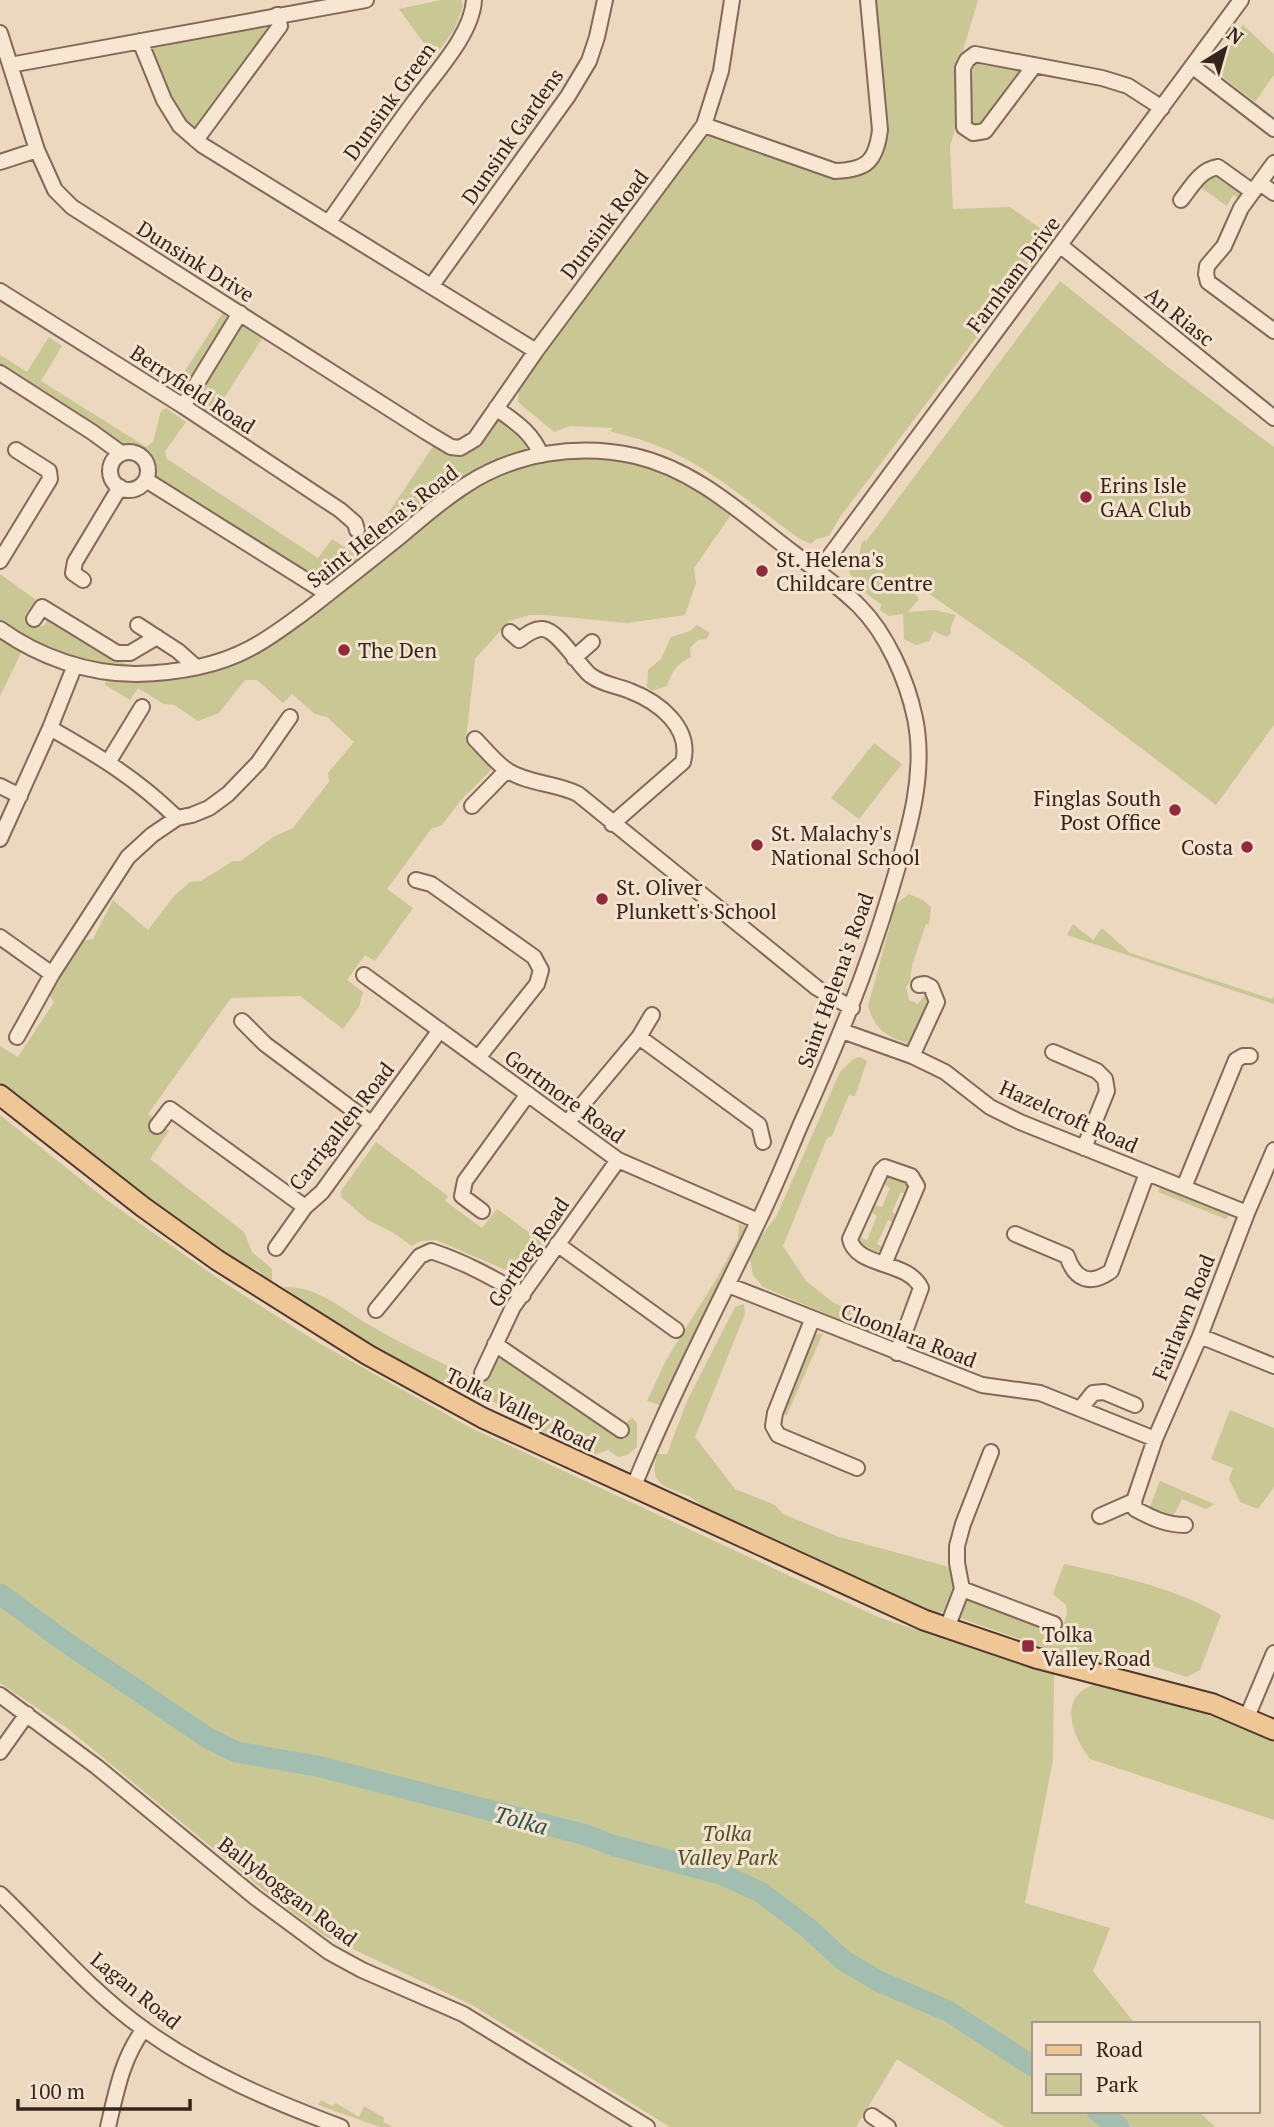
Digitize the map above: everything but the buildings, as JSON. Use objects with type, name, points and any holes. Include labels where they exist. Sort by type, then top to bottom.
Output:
[{"type":"main road","name":"Tolka Valley Road","points":[[0,1095],[143,1207],[217,1260],[415,1382],[483,1418],[947,1629],[1023,1654],[1172,1693],[1247,1717],[1274,1730]]},
{"type":"street","points":[[10,65],[366,0]]},
{"type":"street","name":"Dunsink Green","points":[[329,222],[467,27],[474,10],[474,0]]},
{"type":"street","name":"Dunsink Gardens","points":[[432,285],[568,96],[589,61],[605,0]]},
{"type":"street","name":"Dunsink Road","points":[[460,449],[475,439],[536,351],[704,125],[721,71],[732,0]]},
{"type":"street","points":[[704,125],[835,171],[856,170],[866,166],[878,147],[880,130],[868,0]]},
{"type":"street","name":"Farnham Drive","points":[[818,572],[1241,0]]},
{"type":"street","points":[[196,140],[280,26],[277,15]]},
{"type":"street","name":"Dunsink Drive","points":[[0,33],[37,150],[55,190],[72,207],[426,432],[451,447],[460,449]]},
{"type":"street","points":[[140,41],[164,100],[180,126],[196,140],[536,351]]},
{"type":"street","points":[[1034,66],[985,131],[973,134],[964,127],[963,68],[967,60],[975,54],[1102,78],[1128,86],[1161,108]]},
{"type":"street","points":[[1192,66],[1274,128]]},
{"type":"street","points":[[0,162],[37,150]]},
{"type":"street","points":[[1274,163],[1241,208],[1233,230],[1208,266],[1206,274],[1208,282],[1274,331]]},
{"type":"street","points":[[1181,200],[1202,174],[1218,167],[1274,193]]},
{"type":"street","name":"An Riasc","points":[[1061,246],[1274,418]]},
{"type":"street","name":"Berryfield Road","points":[[0,291],[183,406],[340,510],[355,523],[356,530]]},
{"type":"street","points":[[183,406],[240,313]]},
{"type":"street","points":[[0,373],[121,453]]},
{"type":"street","points":[[496,408],[526,430],[541,455]]},
{"type":"street","points":[[0,561],[50,479],[49,471],[16,450]]},
{"type":"street","name":"Saint Helena's Road","points":[[0,629],[17,641],[50,657],[112,674],[155,673],[226,660],[251,649],[328,594],[467,484],[518,460],[541,455],[600,451],[632,455],[679,471],[704,485],[861,608],[883,638],[910,699],[918,741],[918,774],[910,823],[873,951],[852,1008],[758,1221],[633,1488]]},
{"type":"street","points":[[133,452],[143,458],[148,469],[146,480],[137,488],[125,489],[112,478],[110,467],[121,453],[133,452]]},
{"type":"street","points":[[146,480],[328,594]]},
{"type":"street","points":[[83,580],[72,573],[75,562],[120,487]]},
{"type":"street","points":[[34,619],[42,607],[117,653],[130,653],[157,637]]},
{"type":"street","points":[[138,625],[184,655],[197,667]]},
{"type":"street","points":[[510,632],[519,640],[528,633],[544,629],[553,634],[588,674],[604,684],[631,691],[659,708],[676,723],[684,737],[686,750],[683,762],[612,824]]},
{"type":"street","points":[[575,658],[592,642]]},
{"type":"street","points":[[0,839],[75,665]]},
{"type":"street","points":[[109,761],[142,707]]},
{"type":"street","points":[[17,1037],[52,974],[128,857],[152,835],[177,818],[192,816],[209,808],[228,794],[258,763],[290,717]]},
{"type":"street","points":[[50,728],[109,761],[152,794],[177,818]]},
{"type":"street","points":[[475,739],[507,770],[534,782],[568,789],[578,794],[817,988],[852,1008]]},
{"type":"street","points":[[472,806],[507,770]]},
{"type":"street","points":[[0,786],[20,796]]},
{"type":"street","points":[[416,880],[431,884],[534,957],[541,970],[537,984],[478,1058]]},
{"type":"street","points":[[0,937],[52,974]]},
{"type":"street","name":"Gortmore Road","points":[[364,975],[618,1160],[758,1221]]},
{"type":"street","points":[[912,1056],[937,1002],[932,987],[919,985]]},
{"type":"street","points":[[566,1123],[639,1037],[652,1015]]},
{"type":"street","points":[[242,1021],[265,1044],[372,1124]]},
{"type":"street","name":"Carrigallen Road","points":[[276,1248],[305,1207],[322,1192],[440,1030]]},
{"type":"street","name":"Hazelcroft Road","points":[[842,1031],[912,1056],[945,1072],[989,1107],[1020,1122],[1247,1213]]},
{"type":"street","points":[[639,1037],[759,1125],[763,1142]]},
{"type":"street","points":[[1053,1052],[1097,1070],[1105,1079],[1107,1091],[1084,1148]]},
{"type":"street","points":[[1184,1187],[1237,1060],[1242,1056],[1250,1056]]},
{"type":"street","points":[[482,1211],[461,1196],[465,1181],[528,1094]]},
{"type":"street","points":[[157,1126],[170,1109],[305,1207]]},
{"type":"street","name":"Fairlawn Road","points":[[1134,1501],[1155,1439],[1200,1336],[1274,1150]]},
{"type":"street","name":"Gortbeg Road","points":[[482,1373],[513,1307],[618,1160]]},
{"type":"street","points":[[884,1264],[917,1186],[911,1176],[885,1167],[850,1239],[854,1250],[863,1256],[913,1276],[921,1288],[897,1353]]},
{"type":"street","points":[[1015,1234],[1067,1256],[1071,1268],[1084,1279],[1099,1279],[1111,1271],[1147,1173]]},
{"type":"street","points":[[557,1244],[676,1331]]},
{"type":"street","points":[[376,1310],[420,1256],[431,1251],[476,1269],[523,1295]]},
{"type":"street","name":"Cloonlara Road","points":[[728,1285],[982,1385],[1040,1393],[1155,1439]]},
{"type":"street","points":[[812,1320],[772,1426],[778,1435],[857,1468]]},
{"type":"street","points":[[1200,1336],[1274,1366]]},
{"type":"street","points":[[495,1345],[621,1430]]},
{"type":"street","points":[[1080,1409],[1093,1393],[1104,1392],[1135,1405]]},
{"type":"street","points":[[947,1629],[962,1589],[957,1546],[991,1452]]},
{"type":"street","points":[[1100,1516],[1134,1501],[1135,1509],[1152,1518],[1169,1525],[1185,1525]]},
{"type":"street","points":[[962,1589],[1054,1623]]},
{"type":"street","points":[[1247,1717],[1273,1658]]},
{"type":"street","name":"Ballyboggan Road","points":[[0,1695],[97,1767],[256,1898],[329,1952],[362,1970],[463,2014],[647,2127]]},
{"type":"street","points":[[0,1752],[27,1714]]},
{"type":"street","name":"Lagan Road","points":[[0,1894],[91,1984],[144,2029],[237,2085],[341,2127]]},
{"type":"street","points":[[108,2127],[124,2066],[136,2039],[144,2029]]},
{"type":"street","points":[[872,2116],[888,2127]]},
{"type":"green space","points":[[441,0],[461,0],[463,6],[454,30],[438,52],[429,50],[399,9]]},
{"type":"green space","points":[[874,0],[978,0],[956,74],[958,119],[950,146],[953,209],[1010,207],[1058,241],[986,325],[840,517],[829,536],[816,539],[811,544],[800,539],[708,472],[668,450],[610,431],[613,428],[570,426],[554,432],[518,402],[519,389],[530,370],[705,134],[833,177],[881,148]]},
{"type":"green space","points":[[286,15],[196,139],[181,126],[141,42]]},
{"type":"green space","points":[[1243,25],[1274,54],[1274,75],[1255,102],[1224,78],[1212,63]]},
{"type":"green space","points":[[978,62],[1014,68],[1022,74],[980,126],[974,124],[969,115],[973,67]]},
{"type":"green space","points":[[1212,172],[1224,175],[1246,192],[1240,199],[1233,195],[1227,206],[1197,185]]},
{"type":"green space","name":"Erins Isle GAA Club","points":[[1060,281],[1274,447],[1274,725],[1216,805],[1030,664],[902,575],[919,599],[908,612],[934,610],[956,615],[951,633],[947,637],[934,631],[929,641],[916,645],[904,639],[903,614],[889,616],[880,610],[881,604],[860,587],[850,573],[849,566],[852,559],[860,553],[861,544],[865,539],[865,543]]},
{"type":"green space","points":[[227,306],[267,331],[208,423],[168,397]]},
{"type":"green space","points":[[49,337],[62,346],[41,381],[146,447],[153,442],[161,411],[166,408],[186,422],[165,451],[167,459],[318,558],[332,539],[364,560],[325,591],[144,476],[145,461],[138,451],[124,448],[0,369],[0,355],[27,372]]},
{"type":"green space","points":[[496,409],[538,448],[632,455],[735,509],[694,568],[696,583],[685,615],[627,623],[544,615],[530,615],[509,621],[475,659],[466,740],[494,767],[462,799],[442,825],[431,829],[387,889],[413,908],[375,961],[365,955],[347,980],[363,992],[359,1007],[343,1029],[300,996],[231,998],[148,1114],[169,1131],[150,1159],[244,1232],[252,1252],[272,1269],[272,1279],[268,1282],[258,1270],[217,1259],[0,1095],[0,1046],[18,1057],[54,1002],[49,994],[83,941],[93,939],[113,900],[148,930],[174,896],[190,882],[201,881],[233,861],[241,861],[273,837],[293,828],[329,782],[328,773],[354,742],[327,717],[315,714],[292,694],[283,703],[257,680],[245,680],[219,713],[198,721],[174,705],[164,704],[138,688],[130,700],[105,685],[107,672],[25,645],[0,696],[0,574],[36,600],[25,615],[41,626],[45,625],[48,618],[110,658],[155,674],[251,649],[396,539],[379,527],[438,439],[460,449]]},
{"type":"green space","points":[[697,625],[710,633],[706,639],[698,640],[690,648],[691,657],[676,668],[667,686],[652,691],[647,687],[648,670],[661,659],[671,637],[690,631]]},
{"type":"green space","points":[[874,743],[902,764],[859,819],[831,798]]},
{"type":"green space","points":[[909,894],[931,907],[929,925],[926,924],[912,965],[910,982],[906,987],[909,1000],[918,1004],[924,996],[930,999],[910,1044],[878,1027],[868,1006],[896,904]]},
{"type":"green space","points":[[1073,924],[1093,940],[1102,928],[1130,953],[1272,999],[1274,995],[1274,1004],[1067,935]]},
{"type":"green space","points":[[860,1057],[867,1061],[855,1096],[849,1095],[832,1136],[827,1138],[783,1246],[806,1281],[834,1303],[897,1330],[884,1338],[763,1287],[753,1275],[750,1259],[755,1245],[777,1215],[840,1072],[853,1059]]},
{"type":"green space","name":"Tolka Valley Park","points":[[0,1115],[108,1201],[223,1282],[317,1342],[469,1427],[878,1617],[1054,1673],[1053,1760],[1025,1903],[1110,1928],[1093,1971],[1133,2022],[1032,2022],[1032,2113],[1200,2113],[1215,2127],[1005,2127],[897,2059],[856,2127],[670,2127],[472,2005],[323,1935],[272,1897],[67,1728],[0,1683]]},
{"type":"green space","points":[[376,1142],[448,1196],[445,1201],[482,1228],[497,1209],[545,1244],[527,1271],[515,1274],[436,1240],[421,1241],[412,1246],[368,1220],[341,1197],[341,1191]]},
{"type":"green space","points":[[889,1176],[910,1185],[906,1194],[901,1192],[892,1212],[898,1216],[895,1223],[888,1220],[877,1244],[885,1248],[875,1253],[862,1247],[860,1237],[867,1240],[877,1216],[872,1213],[875,1205],[882,1207],[890,1188],[885,1185]]},
{"type":"green space","points":[[1161,1184],[1230,1213],[1226,1219],[1158,1192]]},
{"type":"green space","points":[[739,1224],[748,1227],[663,1406],[647,1401],[666,1360],[738,1239]]},
{"type":"green space","points":[[283,1287],[295,1287],[318,1294],[384,1333],[478,1381],[489,1376],[503,1354],[619,1431],[632,1417],[637,1424],[637,1447],[627,1455],[618,1457],[608,1450],[597,1454],[589,1452],[580,1433],[555,1439],[476,1391],[450,1388],[364,1346]]},
{"type":"green space","points":[[744,1304],[745,1314],[695,1437],[735,1489],[775,1505],[783,1514],[839,1537],[946,1566],[953,1575],[955,1589],[952,1602],[944,1611],[931,1613],[710,1515],[688,1496],[660,1483],[655,1472],[657,1454],[667,1454],[687,1401],[735,1307]]},
{"type":"green space","points":[[823,1333],[786,1417],[783,1411],[810,1342],[814,1335]]},
{"type":"green space","points":[[1230,1410],[1274,1428],[1274,1487],[1258,1509],[1240,1502],[1229,1479],[1233,1468],[1211,1459]]},
{"type":"green space","points":[[1160,1481],[1214,1504],[1206,1509],[1182,1499],[1175,1513],[1170,1517],[1162,1516],[1149,1509]]},
{"type":"green space","points":[[1064,1564],[1165,1590],[1221,1615],[1200,1670],[1187,1677],[1143,1663],[1141,1657],[1126,1653],[1119,1656],[1103,1653],[1105,1669],[957,1617],[965,1595],[1049,1628],[1049,1637],[1058,1640],[1067,1614],[1066,1605],[1053,1594]]},
{"type":"green space","points":[[1097,1684],[1179,1705],[1274,1739],[1274,1820],[1090,1759],[1073,1728],[1072,1706],[1084,1689]]},
{"type":"green space","points":[[321,2100],[332,2106],[336,2103],[359,2117],[364,2106],[384,2118],[383,2122],[392,2127],[380,2127],[318,2105]]},
{"type":"waterway","name":"Tolka","points":[[0,1594],[64,1641],[208,1738],[236,1752],[317,1766],[586,1835],[615,1846],[721,1874],[762,1893],[808,1928],[843,1960],[878,1981],[948,2011],[1032,2066]]},
{"type":"waterway","name":"Tolka","points":[[1100,2113],[1119,2127]]},
{"type":"place","name":"Erins Isle GAA Club","points":[[1086,497]]},
{"type":"place","name":"St. Helena's Childcare Centre","points":[[762,571]]},
{"type":"place","name":"The Den","points":[[344,650]]},
{"type":"place","name":"Finglas South Post Office","points":[[1175,810]]},
{"type":"place","name":"St. Malachy's National School","points":[[757,845]]},
{"type":"place","name":"Costa","points":[[1247,847]]},
{"type":"place","name":"St. Oliver Plunkett's School","points":[[602,899]]},
{"type":"place","name":"Tolka Valley Road","points":[[1028,1646]]}]
